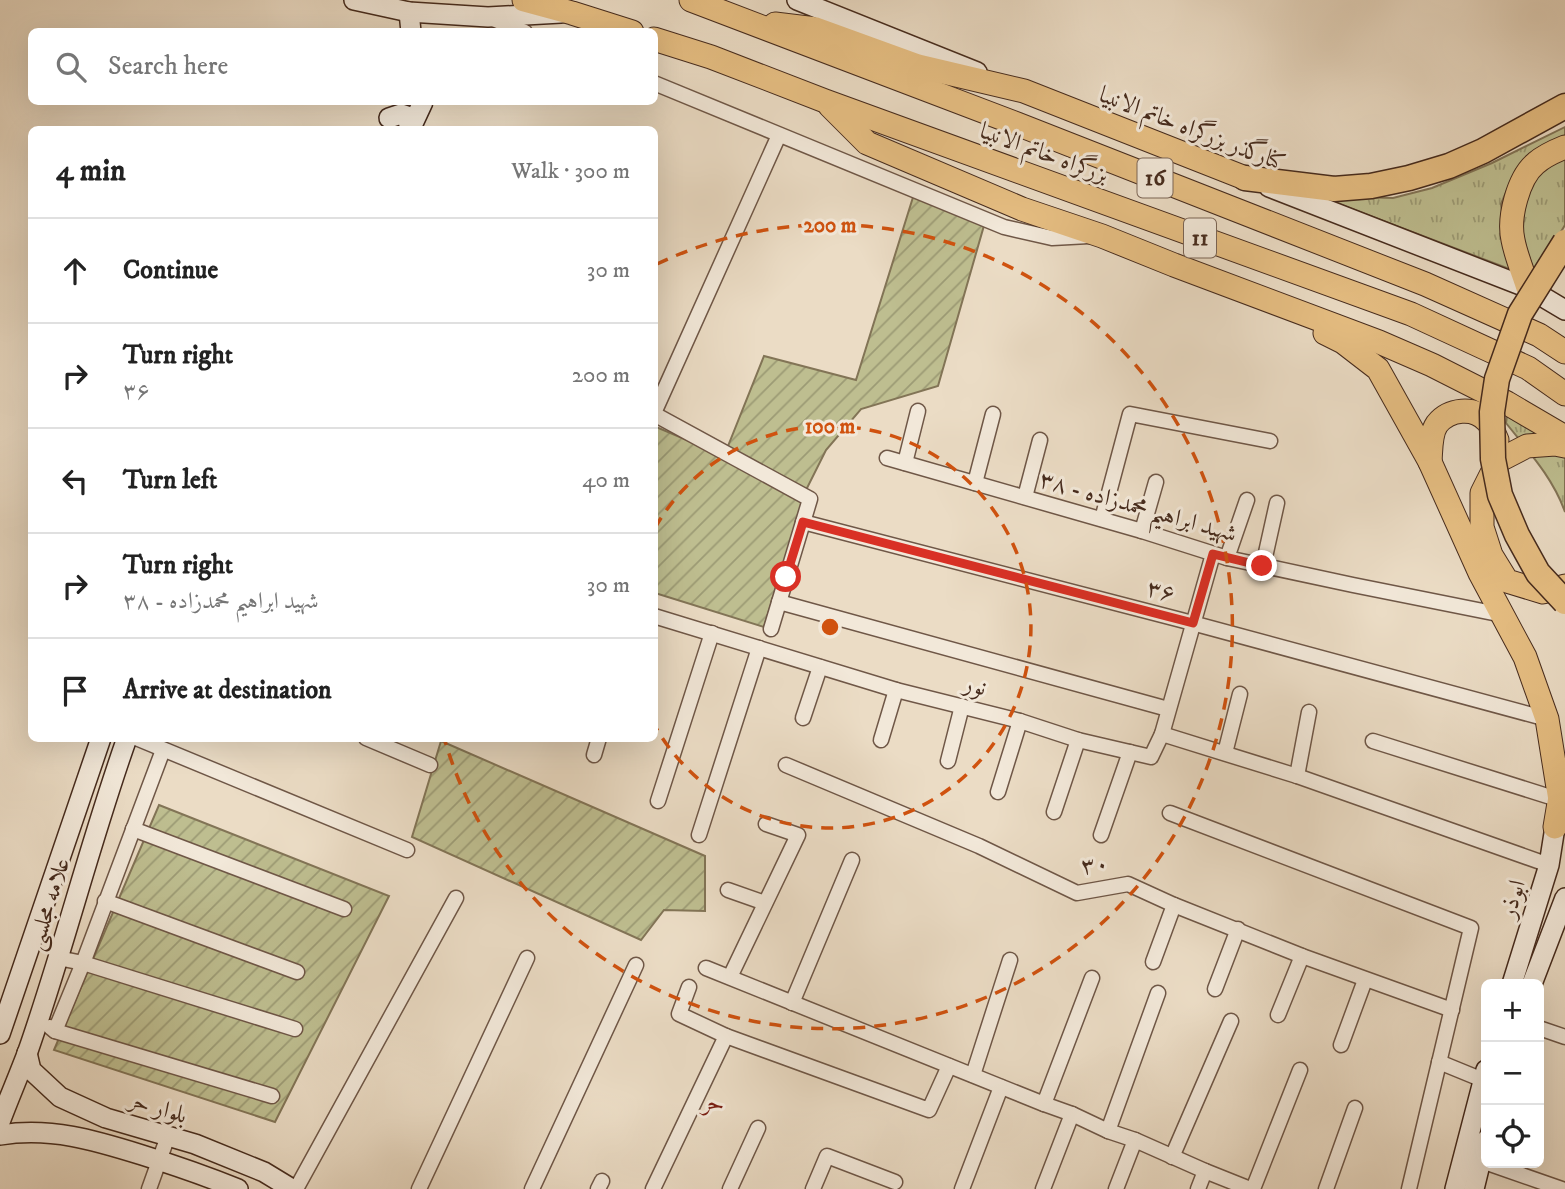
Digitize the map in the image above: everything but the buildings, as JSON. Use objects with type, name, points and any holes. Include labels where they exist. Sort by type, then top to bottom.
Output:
[{"type":"highway","points":[[524,0],[619,28]]},
{"type":"highway","name":"بزرگراه خاتم الانبیا","points":[[691,0],[1030,129],[1424,284],[1539,335],[1565,352]]},
{"type":"highway","name":"16","points":[[737,19],[816,29],[918,66],[1024,91]]},
{"type":"highway","name":"بزرگراه خاتم الانبیا","points":[[658,40],[711,57],[1411,314],[1528,368],[1565,394]]},
{"type":"highway","name":"کنارگذر بزرگراه خاتم الانبیا","points":[[1024,91],[1245,178]]},
{"type":"highway","points":[[825,101],[867,144],[1022,209],[1102,236],[1379,342],[1507,402],[1565,437]]},
{"type":"highway","points":[[1245,178],[1334,189],[1371,186],[1409,178],[1449,166],[1483,151],[1565,106]]},
{"type":"highway","points":[[1528,288],[1513,240],[1511,221],[1518,189],[1534,164],[1565,147]]},
{"type":"highway","points":[[1565,242],[1520,314],[1497,379],[1492,412],[1493,459],[1500,495],[1517,535],[1538,573],[1565,602]]},
{"type":"highway","points":[[1274,302],[1300,320],[1343,342],[1378,369],[1430,462],[1480,573],[1525,657],[1547,719],[1560,800]]},
{"type":"highway","points":[[1430,462],[1431,441],[1437,425],[1450,413],[1465,411],[1479,414],[1489,423],[1498,441],[1498,461],[1482,493],[1482,527],[1491,555],[1507,580],[1543,592],[1565,586]]},
{"type":"highway","points":[[1498,461],[1527,446],[1565,446]]},
{"type":"highway","points":[[1555,827],[1565,772]]},
{"type":"main road","points":[[354,0],[410,22],[572,13]]},
{"type":"main road","name":"کنارگذر بزرگراه خاتم الانبیا","points":[[797,0],[1024,91]]},
{"type":"main road","points":[[473,28],[488,17]]},
{"type":"main road","points":[[411,126],[422,105]]},
{"type":"main road","points":[[389,116],[407,116],[409,126]]},
{"type":"main road","name":"کنارگذر بزرگراه خاتم الانبیا","points":[[1245,178],[1528,288],[1565,310]]},
{"type":"main road","name":"علامه مجلسی","points":[[0,1034],[100,742]]},
{"type":"main road","name":"علامه مجلسی","points":[[0,1122],[40,1014],[126,742]]},
{"type":"main road","name":"ابوذر","points":[[1515,979],[1549,865],[1555,827]]},
{"type":"main road","name":"ابوذر","points":[[1534,979],[1565,898]]},
{"type":"main road","name":"بلوار حر","points":[[27,1053],[31,1070],[60,1097],[106,1118],[195,1144],[264,1172],[294,1189]]},
{"type":"main road","points":[[1455,1189],[1481,1090]]},
{"type":"main road","name":"بلوار حر","points":[[0,1135],[24,1132],[93,1139],[159,1161],[216,1185],[238,1189]]},
{"type":"main road","points":[[1474,1189],[1483,1168]]},
{"type":"street","points":[[488,17],[515,28]]},
{"type":"street","points":[[658,85],[1004,227],[1052,238],[1102,236]]},
{"type":"street","points":[[658,404],[779,135]]},
{"type":"street","points":[[905,463],[918,411]]},
{"type":"street","points":[[975,483],[993,414]]},
{"type":"street","points":[[1102,519],[1130,414],[1270,441]]},
{"type":"street","points":[[658,415],[810,499],[771,629]]},
{"type":"street","points":[[1025,497],[1040,440]]},
{"type":"street","name":"شهید ابراهیم محمدزاده - ۳۸","points":[[887,458],[1102,519],[1220,556],[1503,615]]},
{"type":"street","points":[[1142,531],[1156,482]]},
{"type":"street","points":[[1247,500],[1220,556],[1193,623],[1162,734],[1297,776],[1549,865]]},
{"type":"street","points":[[1262,566],[1276,503]]},
{"type":"street","name":"۳۶","points":[[803,522],[1193,623],[1547,719]]},
{"type":"street","points":[[779,602],[1168,709]]},
{"type":"street","name":"نور","points":[[658,617],[896,690],[1020,721],[1078,740],[1151,757],[1162,734]]},
{"type":"street","points":[[658,801],[712,633]]},
{"type":"street","points":[[699,835],[759,648]]},
{"type":"street","points":[[803,718],[820,667]]},
{"type":"street","points":[[881,740],[896,690]]},
{"type":"street","points":[[1224,753],[1240,694]]},
{"type":"street","points":[[948,761],[962,706]]},
{"type":"street","points":[[1297,776],[1309,712]]},
{"type":"street","points":[[998,792],[1020,721]]},
{"type":"street","points":[[1054,812],[1078,740]]},
{"type":"street","points":[[1373,741],[1560,800]]},
{"type":"street","points":[[145,742],[407,850]]},
{"type":"street","points":[[375,742],[430,765]]},
{"type":"street","points":[[594,755],[598,742]]},
{"type":"street","points":[[55,1031],[163,750]]},
{"type":"street","points":[[1101,835],[1130,752]]},
{"type":"street","name":"۳۰","points":[[786,765],[979,846],[1077,893],[1128,884],[1302,956],[1451,1010]]},
{"type":"street","points":[[1170,813],[1471,928],[1409,1189]]},
{"type":"street","points":[[730,977],[798,835],[766,824]]},
{"type":"street","points":[[133,828],[344,909]]},
{"type":"street","points":[[792,1003],[852,860]]},
{"type":"street","points":[[728,890],[765,903]]},
{"type":"street","points":[[294,1189],[456,898]]},
{"type":"street","points":[[105,901],[297,972]]},
{"type":"street","points":[[1153,962],[1174,905]]},
{"type":"street","points":[[1215,989],[1238,929]]},
{"type":"street","points":[[1278,1015],[1302,956]]},
{"type":"street","points":[[58,958],[83,962],[295,1028]]},
{"type":"street","points":[[419,1189],[527,958]]},
{"type":"street","points":[[973,1075],[1010,960]]},
{"type":"street","points":[[532,1189],[636,965]]},
{"type":"street","points":[[706,968],[1252,1189],[1300,1070]]},
{"type":"street","points":[[1044,1104],[1092,978]]},
{"type":"street","points":[[1341,1045],[1366,980]]},
{"type":"street","points":[[689,987],[679,1014],[726,1036],[929,1110],[949,1066]]},
{"type":"street","points":[[1108,1131],[1158,993]]},
{"type":"street","points":[[40,1014],[55,1031],[272,1096]]},
{"type":"street","points":[[1172,1157],[1231,1020]]},
{"type":"street","points":[[1544,1030],[1565,1037]]},
{"type":"street","points":[[653,1189],[726,1036]]},
{"type":"street","points":[[1439,1062],[1481,1074]]},
{"type":"street","points":[[962,1189],[1001,1087]]},
{"type":"street","points":[[1326,1189],[1355,1108]]},
{"type":"street","points":[[1043,1189],[1072,1114]]},
{"type":"street","points":[[730,1189],[758,1128]]},
{"type":"street","points":[[149,1189],[168,1136]]},
{"type":"street","points":[[1116,1189],[1135,1140]]},
{"type":"street","points":[[813,1189],[827,1156],[895,1182]]},
{"type":"street","points":[[1502,1168],[1562,1189]]},
{"type":"street","points":[[1198,1189],[1205,1171]]},
{"type":"green space","points":[[1565,127],[1565,138],[1542,146],[1516,169],[1501,204],[1506,250],[1512,270],[1318,196],[1393,198],[1432,188],[1492,163]]},
{"type":"green space","points":[[1565,155],[1565,225],[1535,275],[1521,232],[1521,212],[1531,180]]},
{"type":"green space","points":[[914,194],[985,222],[938,386],[861,409],[826,450],[806,490],[764,627],[658,594],[658,428],[724,456],[764,356],[856,380]]},
{"type":"green space","points":[[1507,416],[1565,448],[1565,512],[1547,477],[1506,423]]},
{"type":"green space","points":[[441,742],[443,742],[705,856],[705,911],[664,910],[641,940],[412,837]]},
{"type":"green space","points":[[159,805],[389,896],[275,1122],[54,1050]]},
{"type":"district","name":"حر","points":[[713,1102]]},
{"type":"route","points":[[786,577],[803,522],[1193,623],[1213,554],[1262,566]]}]
